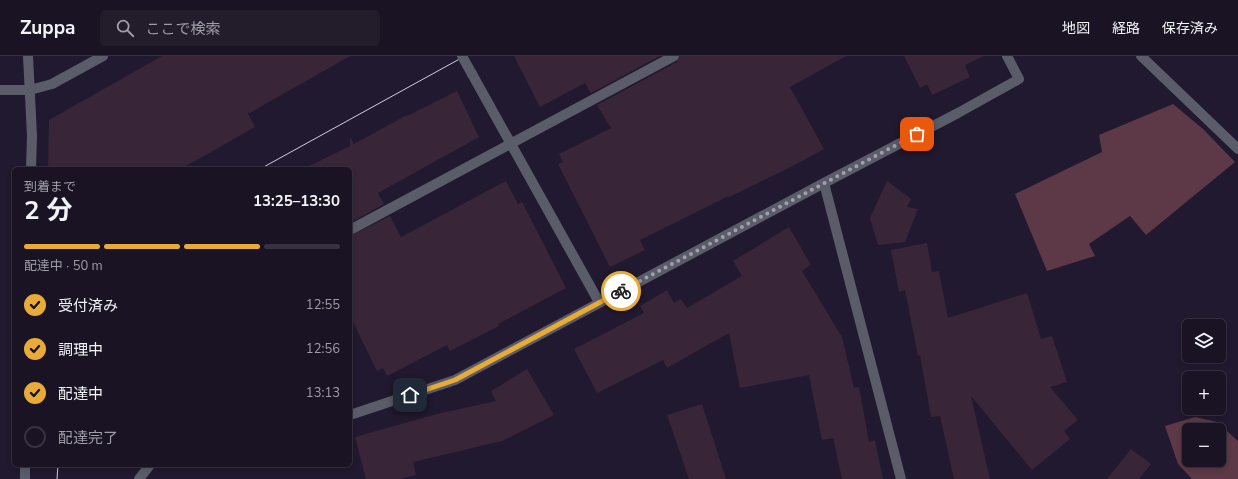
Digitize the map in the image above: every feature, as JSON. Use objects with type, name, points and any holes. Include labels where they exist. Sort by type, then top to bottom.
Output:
[{"type":"street","points":[[28,56],[32,136],[31,167]]},
{"type":"street","points":[[0,90],[30,90],[52,84],[103,56]]},
{"type":"street","points":[[462,56],[599,302]]},
{"type":"street","points":[[352,229],[674,56]]},
{"type":"street","points":[[352,414],[455,380],[824,183],[958,114],[1019,79],[1007,56]]},
{"type":"street","points":[[1141,56],[1238,149]]},
{"type":"street","points":[[824,183],[901,479]]},
{"type":"street","points":[[25,467],[25,479]]},
{"type":"street","points":[[139,479],[148,467]]},
{"type":"shaded area","points":[[1173,104],[1203,129],[1235,162],[1146,235],[1130,216],[1089,244],[1095,256],[1047,271],[1015,194],[1102,152],[1099,135]]},
{"type":"shaded area","points":[[1195,417],[1218,423],[1182,423],[1182,467],[1226,467],[1226,430],[1238,441],[1238,479],[1192,479],[1178,464],[1165,426]]},
{"type":"building","points":[[162,56],[350,56],[248,114],[255,127],[185,167],[48,167],[49,120]]},
{"type":"building","points":[[514,56],[660,56],[591,93],[585,83],[540,107]]},
{"type":"building","points":[[680,56],[846,56],[790,87],[824,149],[789,168],[640,240],[645,250],[610,267],[558,164],[563,162],[559,154],[611,128],[597,105],[677,62]]},
{"type":"building","points":[[904,56],[984,56],[965,65],[970,77],[932,95],[927,84],[920,88]]},
{"type":"building","points":[[457,91],[479,137],[378,193],[384,204],[352,222],[352,167],[307,167],[350,146],[350,137],[354,144]]},
{"type":"building","points":[[506,181],[518,204],[522,202],[566,288],[498,324],[499,326],[450,351],[447,345],[387,376],[383,368],[377,371],[352,320],[352,235],[390,216],[401,237]]},
{"type":"building","points":[[887,181],[911,199],[907,207],[918,209],[905,242],[878,245],[870,218]]},
{"type":"building","points":[[789,227],[811,265],[802,271],[842,337],[854,388],[859,387],[869,442],[875,440],[883,479],[842,479],[833,438],[822,440],[809,375],[740,388],[729,333],[667,368],[663,360],[597,393],[574,349],[644,313],[640,306],[667,290],[674,303],[681,299],[687,308],[742,276],[733,261]]},
{"type":"building","points":[[927,243],[932,272],[939,271],[948,318],[1027,293],[1041,339],[1052,336],[1067,382],[1050,387],[1078,420],[1064,431],[1070,439],[1032,470],[971,396],[990,479],[954,479],[940,416],[931,417],[920,355],[918,356],[905,290],[899,292],[891,250]]},
{"type":"building","points":[[527,369],[554,415],[502,441],[413,462],[416,475],[400,479],[366,479],[355,437],[437,414],[496,401],[491,391]]},
{"type":"building","points":[[702,404],[726,479],[689,479],[667,415]]},
{"type":"building","points":[[1131,449],[1151,464],[1139,479],[1107,479]]},
{"type":"tram line","points":[[264,167],[465,56]]},
{"type":"tram line","points":[[57,479],[58,467]]},
{"type":"way so far","points":[[621,291],[917,134]]},
{"type":"route","points":[[410,395],[455,380],[621,291]]}]
